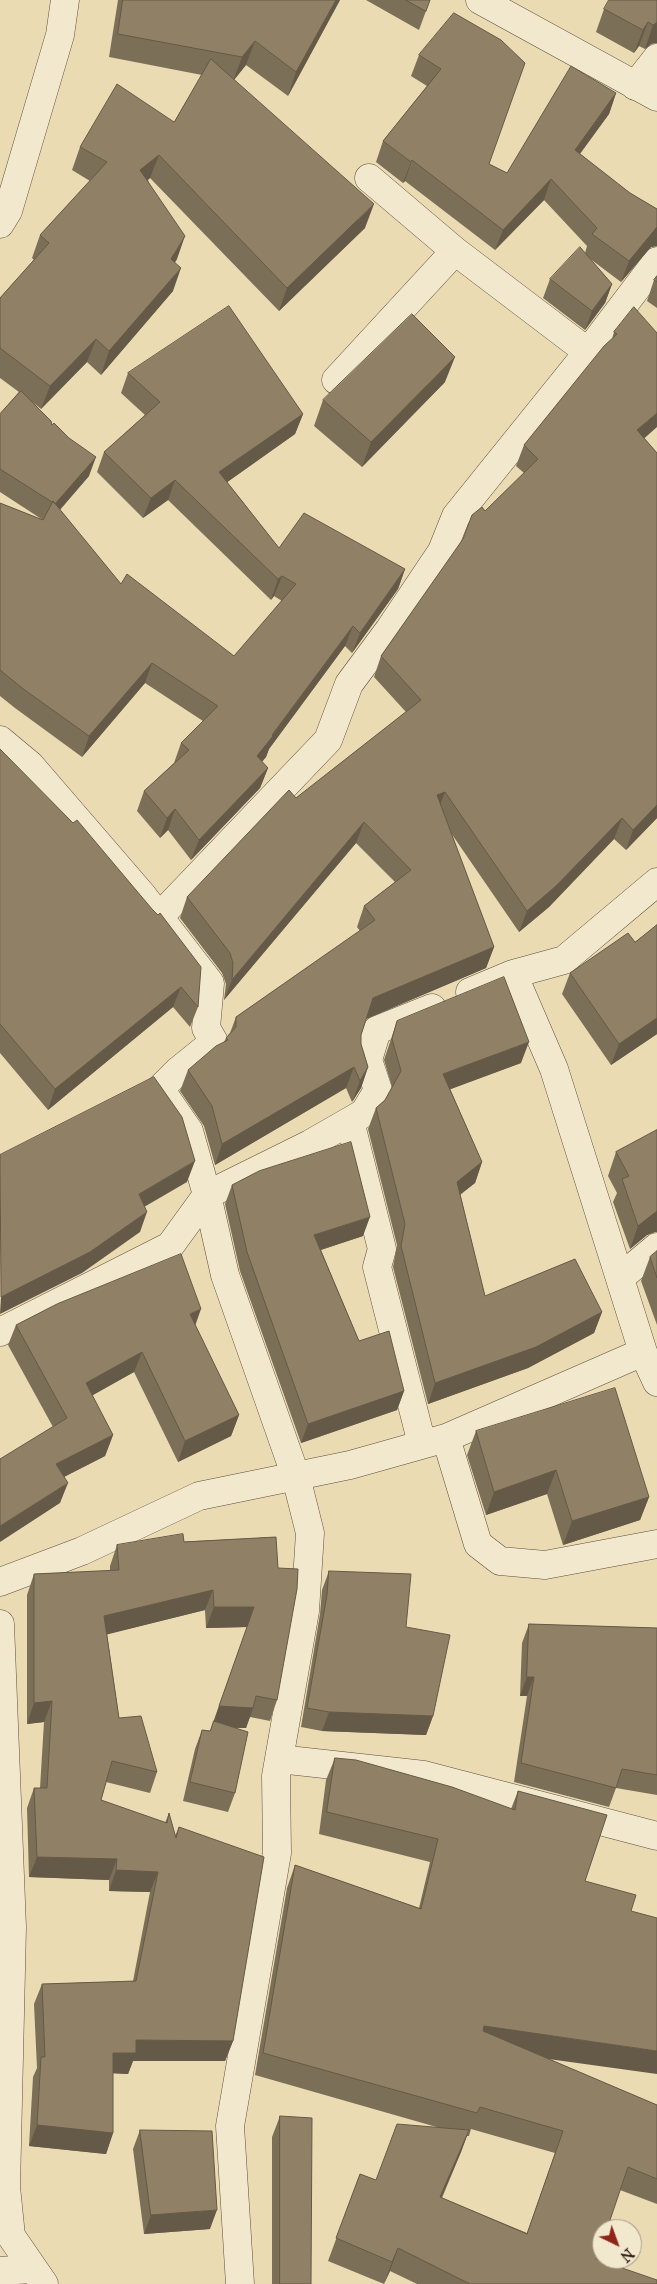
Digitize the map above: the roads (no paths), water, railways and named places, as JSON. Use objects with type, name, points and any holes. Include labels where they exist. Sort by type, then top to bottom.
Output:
[{"type":"street","points":[[0,224],[8,211],[54,53],[65,0]]},
{"type":"street","points":[[480,0],[646,91],[657,58]]},
{"type":"street","points":[[369,178],[455,251],[588,352]]},
{"type":"street","points":[[336,380],[455,251]]},
{"type":"street","points":[[159,917],[328,740],[349,684],[389,630],[442,551],[456,516],[588,352],[657,261]]},
{"type":"street","points":[[0,740],[30,765],[159,917],[210,983],[206,1028],[214,1042],[178,1070],[160,1089],[189,1131],[207,1196],[225,1275],[296,1478],[310,1533],[304,1611],[276,1776],[277,1853],[230,2126],[240,2284]]},
{"type":"street","points":[[0,1332],[170,1246],[207,1196],[310,1144],[364,1113],[378,1090],[368,1060],[377,1030],[513,974],[564,960],[657,882]]},
{"type":"street","points":[[513,974],[554,1069],[621,1277],[643,1352],[657,1382]]},
{"type":"street","points":[[350,1120],[382,1249],[377,1267],[434,1441],[478,1544],[500,1561],[545,1565],[657,1544]]},
{"type":"street","points":[[621,1277],[657,1247]]},
{"type":"street","points":[[0,1582],[82,1551],[199,1496],[296,1478],[434,1441],[643,1352]]},
{"type":"street","points":[[0,1624],[12,1927],[6,2187],[11,2236],[38,2276]]},
{"type":"street","points":[[279,1758],[424,1775],[657,1836]]},
{"type":"street","points":[[0,2270],[38,2276]]}]
